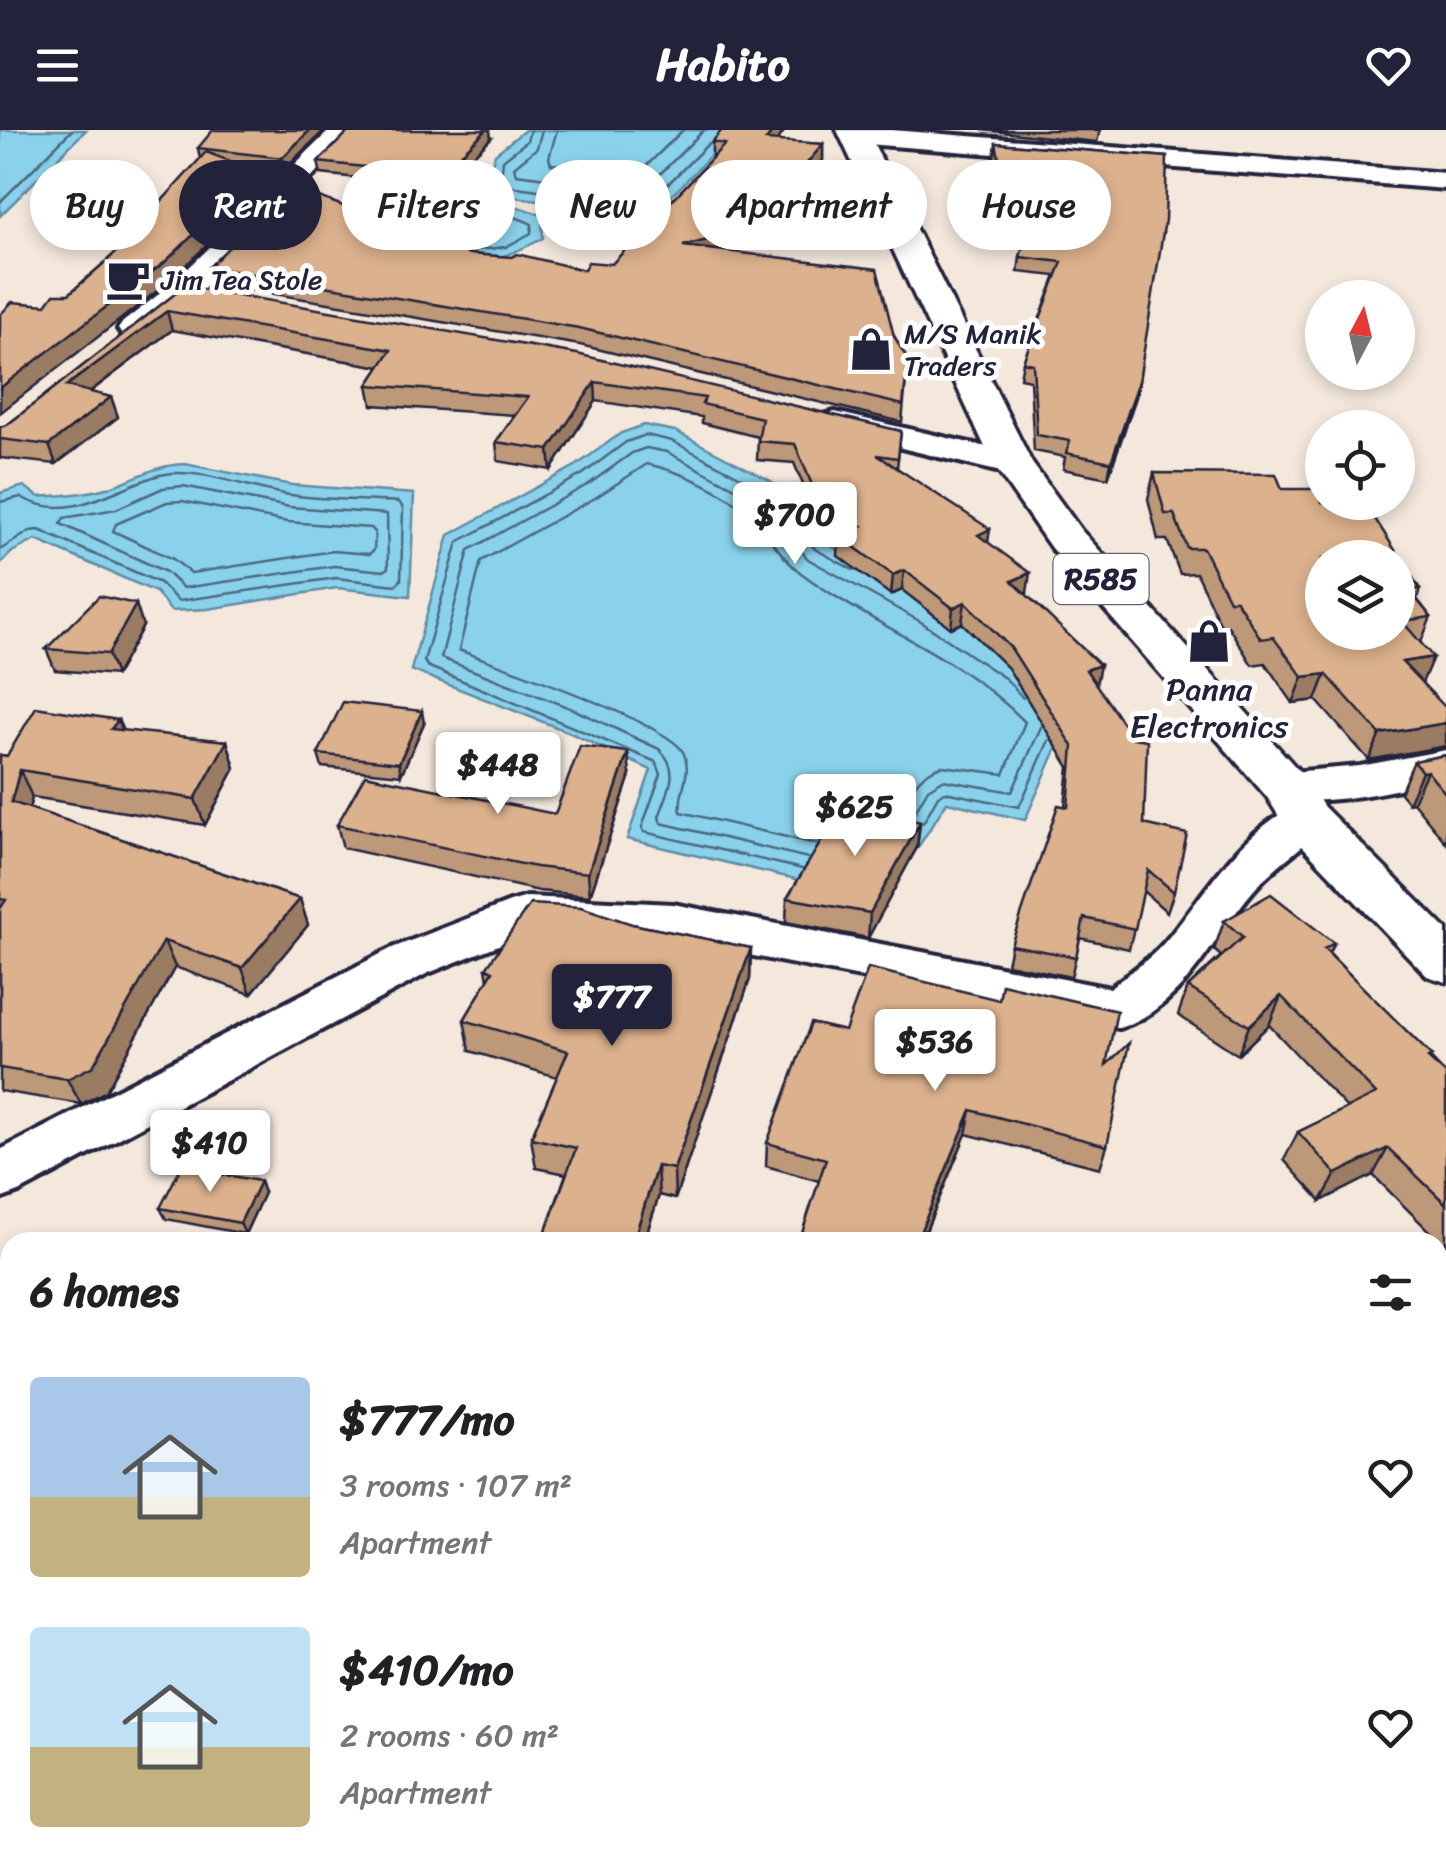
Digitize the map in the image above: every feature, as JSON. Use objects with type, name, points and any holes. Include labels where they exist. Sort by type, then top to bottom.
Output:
[{"type":"main road","name":"R585","points":[[853,133],[1013,464],[1066,539],[1295,802],[1446,962]]},
{"type":"street","points":[[116,343],[183,291],[344,130]]},
{"type":"street","points":[[853,133],[1446,180]]},
{"type":"street","points":[[183,291],[221,298]]},
{"type":"street","points":[[802,414],[1013,464]]},
{"type":"street","points":[[0,1176],[409,961],[527,914],[673,922],[1118,1009],[1179,960],[1295,802],[1360,781],[1446,766]]},
{"type":"water","points":[[0,130],[86,130],[56,160],[30,160],[30,186],[0,216]]},
{"type":"water","points":[[525,130],[735,130],[706,160],[691,160],[691,176],[671,196],[671,160],[535,160],[535,200],[515,197],[515,160],[493,160],[495,154]]},
{"type":"water","points":[[515,207],[535,213],[535,242],[521,249],[487,259],[441,251],[515,250]]},
{"type":"water","points":[[644,425],[675,431],[771,481],[822,541],[932,603],[1021,662],[1071,716],[1025,820],[947,802],[884,900],[627,839],[651,770],[566,731],[411,670],[449,535],[577,465],[621,433]]},
{"type":"water","points":[[185,464],[292,485],[414,494],[410,596],[337,588],[208,609],[171,611],[156,592],[36,540],[12,552],[0,564],[0,493],[24,486],[39,497],[83,493],[155,469]]},
{"type":"building","points":[[213,130],[310,130],[282,158],[198,148]]},
{"type":"building","points":[[350,130],[486,130],[455,160],[342,160],[342,165],[320,160]]},
{"type":"building","points":[[722,130],[774,130],[766,140],[823,144],[810,160],[710,160],[725,144],[712,142]]},
{"type":"building","points":[[996,143],[1167,157],[1165,220],[1139,381],[1111,462],[1066,453],[1070,441],[1037,435],[1033,364],[1023,362],[1062,262],[1020,257],[1022,250],[1111,250],[1111,160],[999,160]]},
{"type":"building","points":[[206,152],[227,160],[199,160]]},
{"type":"building","points":[[691,180],[691,244],[683,246],[691,250],[877,269],[894,336],[908,360],[903,405],[579,328],[209,267],[226,250],[322,250],[322,198],[342,206],[342,250],[459,250],[512,257],[517,254],[584,270],[588,262],[612,264],[625,250],[671,250],[671,201]]},
{"type":"building","points":[[179,182],[179,249],[0,388],[0,315],[12,302],[46,305],[54,294],[69,294],[117,250],[159,250],[159,204]]},
{"type":"building","points":[[185,286],[577,354],[901,431],[898,458],[877,455],[990,529],[978,535],[1030,573],[1012,581],[1100,665],[1086,670],[1133,738],[1147,740],[1144,824],[1187,834],[1174,892],[1148,870],[1135,929],[1084,918],[1076,957],[1011,945],[1058,805],[1068,807],[1073,746],[1011,648],[965,602],[953,608],[904,570],[893,575],[839,536],[862,526],[822,509],[795,444],[758,441],[762,418],[702,404],[705,398],[595,382],[549,450],[496,442],[528,397],[368,385],[391,350],[167,311],[66,386],[111,397],[49,445],[0,439],[0,427]]},
{"type":"building","points":[[1154,473],[1276,474],[1282,489],[1305,489],[1305,520],[1376,520],[1389,540],[1305,540],[1305,650],[1415,650],[1415,636],[1433,657],[1402,662],[1446,708],[1446,723],[1380,734],[1326,674],[1303,677],[1273,637],[1261,639],[1236,600],[1229,600],[1203,548],[1187,548],[1174,514],[1165,514]]},
{"type":"building","points":[[99,596],[136,604],[108,654],[46,649]]},
{"type":"building","points":[[1415,597],[1431,617],[1415,619]]},
{"type":"building","points":[[343,702],[422,711],[399,763],[318,754]]},
{"type":"building","points":[[36,707],[118,720],[111,729],[227,741],[195,799],[20,770],[11,802],[300,899],[242,968],[164,941],[93,1066],[67,1079],[0,1068],[0,909],[6,900],[0,899],[0,755],[7,756]]},
{"type":"building","points":[[580,746],[628,752],[588,873],[536,867],[337,825],[365,775],[555,814]]},
{"type":"building","points":[[1446,755],[1446,794],[1414,761]]},
{"type":"building","points":[[846,800],[920,822],[870,913],[787,898]]},
{"type":"building","points":[[1271,894],[1334,943],[1324,949],[1446,1074],[1446,1204],[1388,1148],[1336,1174],[1298,1132],[1376,1094],[1281,996],[1249,1026],[1188,987],[1243,937],[1224,921]]},
{"type":"building","points":[[530,904],[581,907],[632,924],[751,948],[674,1169],[657,1166],[636,1232],[546,1232],[576,1148],[531,1138],[568,1051],[464,1020],[493,971],[486,968]]},
{"type":"building","points":[[868,968],[999,1000],[1002,984],[1117,1011],[1106,1065],[1129,1043],[1107,1146],[971,1110],[921,1230],[930,1232],[802,1232],[826,1159],[767,1143],[811,1023],[845,1031]]},
{"type":"building","points":[[181,1167],[260,1181],[240,1223],[160,1208]]},
{"type":"place","name":"Jim Tea Stole","points":[[128,279]]},
{"type":"place","name":"M/S Manik Traders","points":[[871,349]]},
{"type":"place","name":"Panna Electronics","points":[[1209,641]]}]
